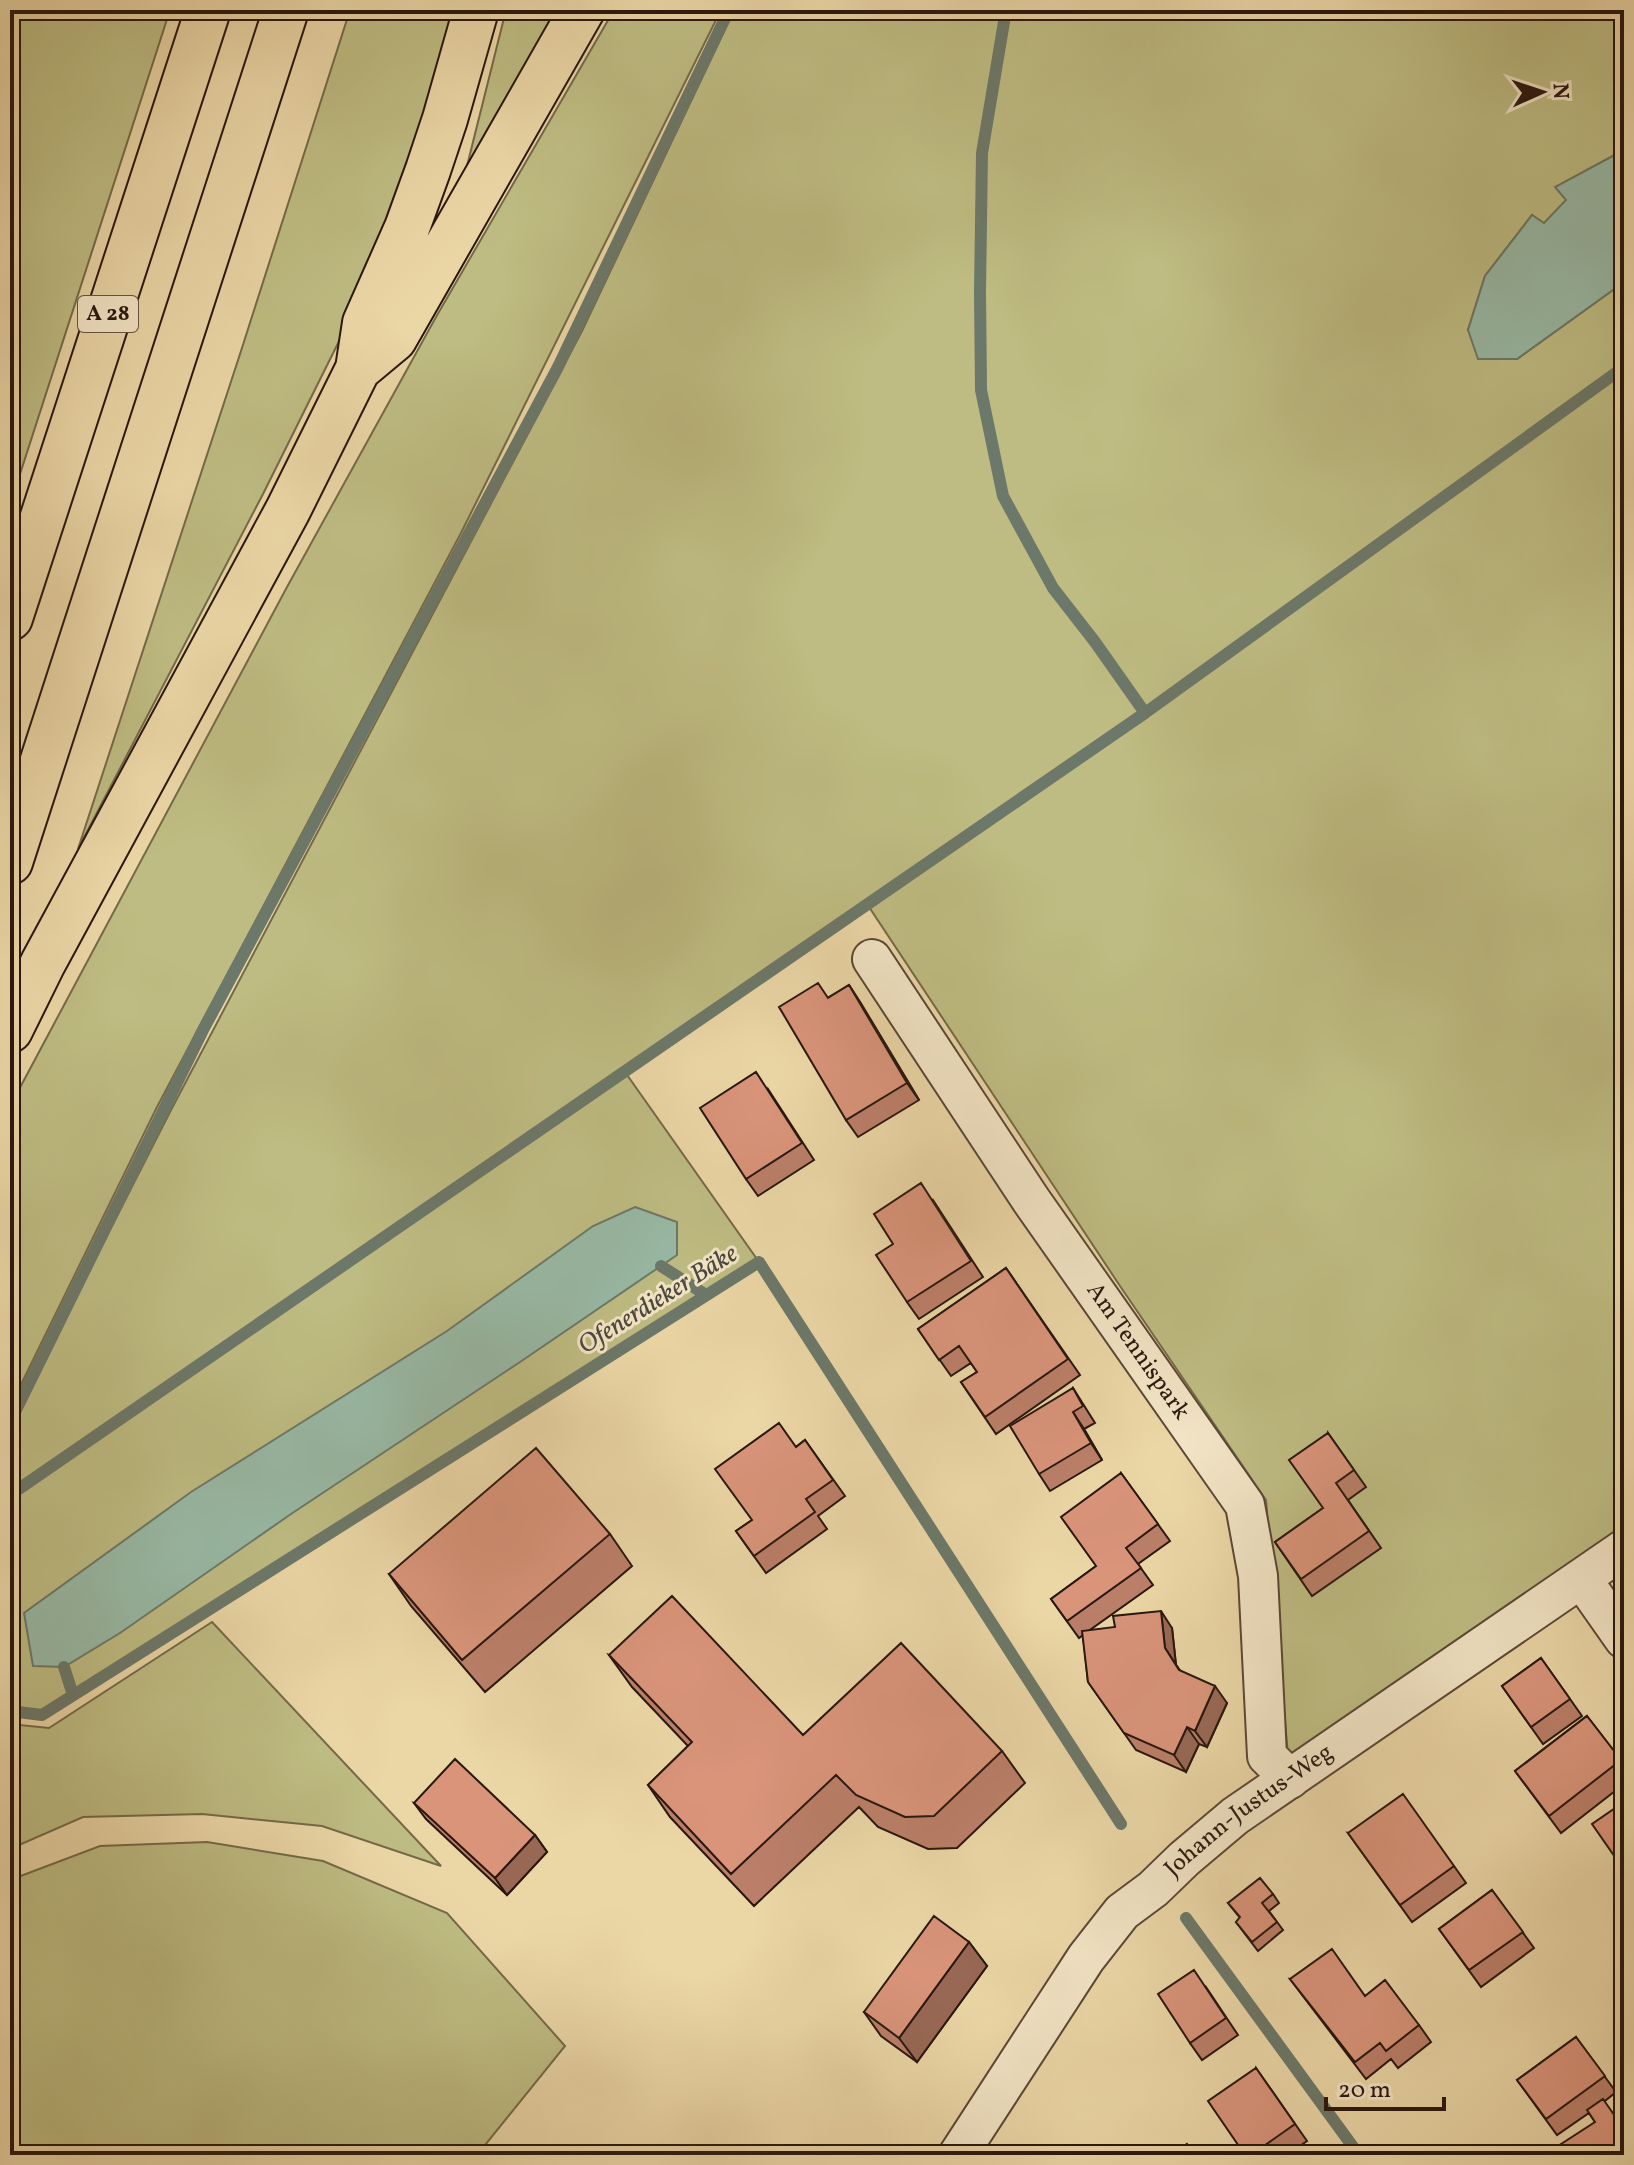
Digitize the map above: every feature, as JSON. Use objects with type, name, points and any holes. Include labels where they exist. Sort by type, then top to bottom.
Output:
[{"type":"highway","name":"A 28","points":[[10,618],[208,10]]},
{"type":"highway","points":[[10,862],[286,10]]},
{"type":"highway","points":[[10,1030],[43,963],[288,510],[358,369],[365,323],[407,228],[428,170],[476,10]]},
{"type":"highway","points":[[358,369],[394,339],[582,10]]},
{"type":"street","name":"Am Tennispark","points":[[872,959],[1031,1200],[1245,1505],[1258,1576],[1267,1756],[1290,1779]]},
{"type":"street","name":"Johann-Justus-Weg","points":[[958,2155],[1086,1958],[1122,1912],[1153,1889],[1235,1816],[1624,1549]]},
{"type":"street","points":[[1580,1580],[1624,1639]]},
{"type":"shaded area","points":[[16,10],[170,10],[10,505],[10,29]]},
{"type":"shaded area","points":[[350,10],[458,10],[365,289],[263,494],[78,849],[241,351]]},
{"type":"shaded area","points":[[506,10],[563,10],[462,186]]},
{"type":"shaded area","points":[[614,10],[721,10],[461,533],[157,1107],[10,1407],[10,1111],[15,1097],[287,587],[436,317]]},
{"type":"shaded area","points":[[734,10],[1624,10],[1624,150],[1556,187],[1567,200],[1544,224],[1532,215],[1485,276],[1468,330],[1517,359],[1624,282],[1624,1530],[1290,1779],[1266,1500],[867,904],[625,1072],[759,1262],[42,1715],[10,1711],[10,1426],[171,1110],[582,331]]},
{"type":"shaded area","points":[[1624,150],[1624,282],[1517,359],[1478,359],[1468,330],[1485,276],[1532,215],[1544,223],[1566,200],[1555,187]]},
{"type":"shaded area","points":[[635,1207],[677,1222],[677,1255],[291,1514],[120,1633],[64,1667],[33,1666],[24,1613],[191,1492],[447,1331],[593,1226]]},
{"type":"shaded area","points":[[212,1622],[441,1866],[322,1826],[202,1814],[83,1817],[10,1849],[10,1724],[49,1728]]},
{"type":"shaded area","points":[[207,1842],[323,1861],[447,1913],[565,2046],[477,2155],[10,2155],[10,1880],[100,1846]]},
{"type":"building","points":[[818,983],[828,998],[849,985],[907,1083],[846,1120],[779,1007]]},
{"type":"building","points":[[756,1072],[802,1143],[746,1179],[700,1108]]},
{"type":"building","points":[[921,1183],[971,1261],[907,1302],[876,1255],[893,1244],[874,1214]]},
{"type":"building","points":[[1006,1268],[1068,1359],[985,1417],[961,1382],[977,1372],[959,1346],[939,1360],[918,1329]]},
{"type":"building","points":[[1073,1388],[1083,1406],[1073,1412],[1091,1443],[1039,1474],[1010,1426]]},
{"type":"building","points":[[779,1423],[796,1447],[805,1440],[833,1480],[806,1499],[815,1512],[754,1556],[736,1531],[752,1520],[715,1469]]},
{"type":"building","points":[[1328,1433],[1354,1470],[1336,1483],[1369,1531],[1301,1579],[1275,1542],[1323,1508],[1289,1460]]},
{"type":"building","points":[[536,1448],[610,1534],[462,1660],[389,1574]]},
{"type":"building","points":[[1121,1473],[1158,1524],[1126,1548],[1141,1568],[1067,1621],[1051,1599],[1096,1566],[1061,1517]]},
{"type":"building","points":[[672,1596],[803,1735],[901,1643],[1002,1751],[934,1816],[905,1817],[856,1795],[836,1775],[731,1874],[648,1785],[692,1742],[609,1655]]},
{"type":"building","points":[[1161,1611],[1165,1648],[1179,1670],[1215,1686],[1195,1731],[1187,1727],[1174,1755],[1124,1733],[1088,1682],[1082,1631],[1115,1627],[1113,1616]]},
{"type":"building","points":[[1541,1658],[1570,1699],[1531,1727],[1502,1686]]},
{"type":"building","points":[[1587,1716],[1621,1760],[1549,1816],[1515,1771]]},
{"type":"building","points":[[455,1759],[535,1835],[495,1878],[414,1803]]},
{"type":"building","points":[[1403,1794],[1454,1866],[1400,1905],[1348,1833]]},
{"type":"building","points":[[1624,1802],[1624,1870],[1592,1824]]},
{"type":"building","points":[[1260,1878],[1273,1894],[1262,1903],[1277,1922],[1252,1942],[1236,1922],[1240,1917],[1228,1903]]},
{"type":"building","points":[[1492,1890],[1523,1932],[1469,1970],[1439,1929]]},
{"type":"building","points":[[934,1916],[969,1942],[899,2038],[864,2012]]},
{"type":"building","points":[[1332,1949],[1365,1996],[1385,1980],[1419,2025],[1386,2051],[1380,2043],[1355,2062],[1290,1979]]},
{"type":"building","points":[[1194,1970],[1226,2018],[1190,2043],[1158,1994]]},
{"type":"building","points":[[1576,2037],[1605,2076],[1546,2119],[1517,2080]]},
{"type":"building","points":[[1256,2068],[1295,2124],[1251,2155],[1245,2155],[1208,2101]]},
{"type":"building","points":[[1603,2099],[1624,2129],[1624,2155],[1564,2155],[1558,2146],[1595,2122],[1587,2110]]},
{"type":"building","points":[[1187,2144],[1194,2155],[1170,2155]]},
{"type":"waterway","points":[[10,1422],[203,1030],[558,367],[729,10]]},
{"type":"waterway","points":[[1006,10],[982,153],[981,390],[1003,496],[1053,588],[1145,713]]},
{"type":"waterway","points":[[10,1495],[1145,713],[1624,367]]},
{"type":"waterway","name":"Ofenerdieker Bäke","points":[[10,1711],[42,1715],[759,1262],[1121,1824]]},
{"type":"waterway","points":[[661,1266],[706,1295]]},
{"type":"waterway","points":[[64,1667],[73,1695]]},
{"type":"waterway","name":"Ofenerdieker Bäke","points":[[1186,1918],[1359,2155]]}]
